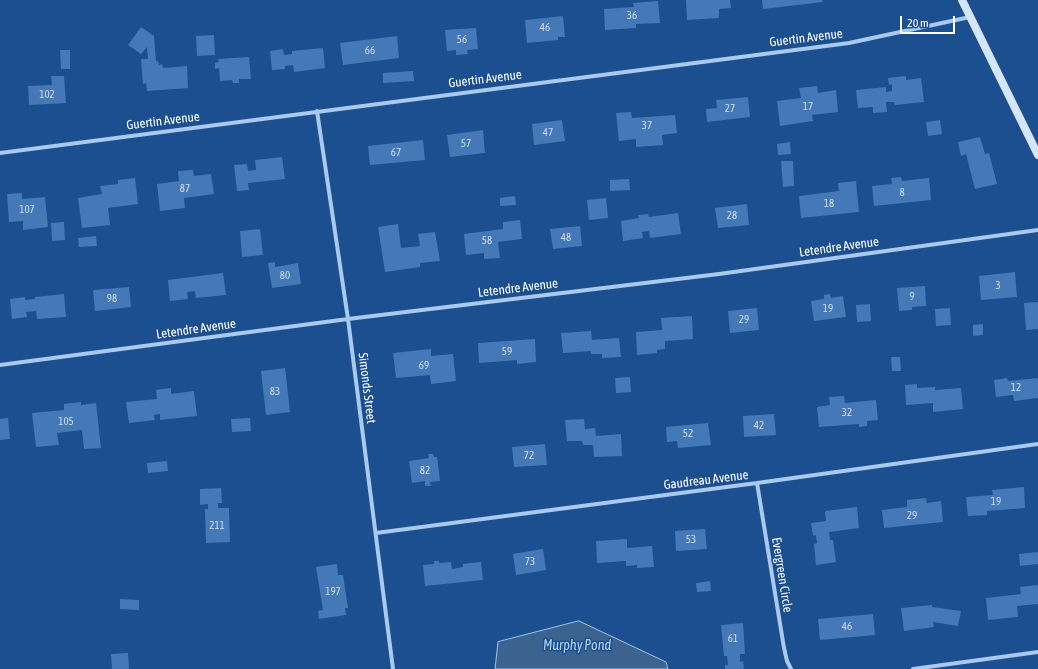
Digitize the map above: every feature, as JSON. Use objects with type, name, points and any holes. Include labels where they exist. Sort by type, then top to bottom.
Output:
[{"type":"main road","points":[[962,0],[1038,155]]},
{"type":"street","name":"Guertin Avenue","points":[[0,153],[849,43],[971,17]]},
{"type":"street","name":"Simonds Street","points":[[317,111],[348,319],[393,669]]},
{"type":"street","name":"Letendre Avenue","points":[[0,365],[348,319],[719,274],[1038,230]]},
{"type":"street","name":"Gaudreau Avenue","points":[[376,533],[757,483],[1038,444]]},
{"type":"street","name":"Evergreen Circle","points":[[757,483],[784,648],[787,661],[791,669]]},
{"type":"street","points":[[913,669],[1038,652]]},
{"type":"water","name":"Murphy Pond","points":[[579,621],[666,662],[668,669],[495,669],[498,642]]},
{"type":"building","points":[[686,0],[730,0],[731,8],[719,9],[719,18],[687,20]]},
{"type":"building","points":[[762,0],[822,0],[823,2],[763,9]]},
{"type":"building","points":[[658,1],[660,23],[636,24],[636,28],[605,30],[604,9],[634,7],[633,3]]},
{"type":"building","points":[[563,16],[565,37],[558,37],[558,40],[527,43],[525,20]]},
{"type":"building","points":[[141,27],[154,36],[156,61],[158,61],[159,65],[162,64],[163,68],[187,66],[188,88],[147,91],[146,83],[143,84],[141,59],[148,59],[147,47],[141,54],[128,45]]},
{"type":"building","points":[[476,28],[478,49],[467,50],[468,54],[456,55],[456,50],[447,51],[445,30]]},
{"type":"building","points":[[214,35],[215,55],[197,56],[196,36]]},
{"type":"building","points":[[397,36],[399,58],[343,65],[340,43]]},
{"type":"building","points":[[323,48],[325,68],[294,72],[293,65],[285,66],[285,69],[272,70],[270,51],[283,49],[284,55],[292,54],[292,51]]},
{"type":"building","points":[[60,50],[70,50],[70,69],[61,69]]},
{"type":"building","points":[[249,57],[251,79],[239,79],[239,83],[233,83],[232,80],[220,81],[219,68],[215,69],[215,63],[219,62],[218,59]]},
{"type":"building","points":[[413,71],[414,81],[383,83],[383,73]]},
{"type":"building","points":[[51,76],[64,76],[66,103],[29,105],[28,86],[52,85]]},
{"type":"building","points":[[906,76],[906,80],[921,78],[924,102],[895,105],[894,102],[886,102],[887,112],[873,113],[873,107],[858,108],[856,90],[886,87],[886,92],[892,91],[892,84],[889,85],[888,78]]},
{"type":"building","points":[[817,86],[818,93],[836,90],[838,112],[812,115],[813,121],[780,126],[777,101],[801,98],[799,88]]},
{"type":"building","points":[[748,97],[750,117],[707,122],[706,109],[717,108],[716,100]]},
{"type":"building","points":[[631,112],[632,118],[675,115],[677,133],[662,135],[663,145],[636,147],[636,139],[619,141],[616,113]]},
{"type":"building","points":[[562,120],[565,141],[534,145],[532,124]]},
{"type":"building","points":[[940,120],[942,134],[928,136],[926,122]]},
{"type":"building","points":[[483,130],[485,153],[450,157],[447,135]]},
{"type":"building","points":[[980,137],[985,154],[989,153],[997,184],[975,189],[966,154],[961,156],[958,142]]},
{"type":"building","points":[[423,140],[425,160],[370,165],[368,146]]},
{"type":"building","points":[[790,142],[791,154],[778,155],[777,144]]},
{"type":"building","points":[[282,157],[285,179],[248,183],[249,190],[237,191],[234,165],[247,164],[248,171],[256,170],[255,160]]},
{"type":"building","points":[[781,161],[793,161],[794,186],[783,187]]},
{"type":"building","points":[[193,170],[194,176],[211,174],[214,194],[184,198],[185,208],[160,211],[157,184],[179,181],[178,171]]},
{"type":"building","points":[[901,177],[902,181],[929,178],[931,200],[874,206],[872,186],[892,184],[891,178]]},
{"type":"building","points":[[135,178],[138,204],[108,208],[110,225],[82,228],[78,198],[102,194],[100,186],[118,184],[118,180]]},
{"type":"building","points":[[629,179],[630,190],[610,191],[610,180]]},
{"type":"building","points":[[856,181],[859,212],[801,218],[799,196],[839,191],[838,183]]},
{"type":"building","points":[[22,193],[22,199],[45,197],[48,227],[23,230],[23,221],[9,222],[7,194]]},
{"type":"building","points":[[515,196],[516,205],[500,206],[500,198]]},
{"type":"building","points":[[606,198],[608,218],[589,220],[587,200]]},
{"type":"building","points":[[747,204],[749,225],[718,228],[715,208]]},
{"type":"building","points":[[678,213],[681,234],[650,238],[649,231],[642,232],[643,238],[623,241],[621,221],[639,218],[638,215],[648,214],[649,217]]},
{"type":"building","points":[[520,220],[522,239],[498,242],[500,258],[484,259],[484,253],[466,255],[464,234],[503,229],[503,222]]},
{"type":"building","points":[[64,222],[65,240],[52,241],[51,223]]},
{"type":"building","points":[[398,224],[401,248],[420,246],[418,234],[435,232],[440,261],[420,263],[420,267],[385,272],[378,227]]},
{"type":"building","points":[[580,226],[582,246],[553,249],[550,229]]},
{"type":"building","points":[[260,229],[263,255],[242,257],[240,231]]},
{"type":"building","points":[[96,236],[97,246],[79,247],[78,238]]},
{"type":"building","points":[[275,262],[275,267],[298,263],[301,284],[272,288],[268,263]]},
{"type":"building","points":[[1015,272],[1017,297],[981,300],[979,276]]},
{"type":"building","points":[[223,273],[226,295],[196,298],[195,291],[187,292],[188,299],[170,301],[168,280]]},
{"type":"building","points":[[925,286],[926,306],[912,307],[912,310],[899,311],[897,288]]},
{"type":"building","points":[[129,287],[131,307],[95,311],[93,290]]},
{"type":"building","points":[[64,294],[66,317],[37,319],[36,311],[26,312],[27,317],[12,319],[10,299],[25,297],[25,300],[35,299],[35,297]]},
{"type":"building","points":[[830,294],[831,298],[843,296],[846,317],[814,321],[811,301],[824,299],[824,295]]},
{"type":"building","points":[[1038,302],[1038,329],[1026,330],[1024,303]]},
{"type":"building","points":[[870,304],[871,321],[857,322],[856,305]]},
{"type":"building","points":[[757,308],[759,330],[730,333],[728,311]]},
{"type":"building","points":[[950,308],[951,325],[936,326],[935,309]]},
{"type":"building","points":[[692,316],[693,339],[665,341],[665,349],[657,350],[657,353],[637,355],[636,332],[662,330],[661,318]]},
{"type":"building","points":[[983,324],[983,335],[973,336],[973,325]]},
{"type":"building","points":[[591,331],[592,340],[619,338],[621,357],[602,358],[602,354],[591,354],[591,351],[563,353],[561,333]]},
{"type":"building","points":[[535,339],[536,362],[517,364],[517,360],[479,363],[478,343]]},
{"type":"building","points":[[431,349],[431,356],[453,354],[456,381],[431,384],[430,375],[396,378],[393,353]]},
{"type":"building","points":[[891,357],[900,357],[901,371],[892,371]]},
{"type":"building","points":[[285,368],[290,412],[266,415],[261,371]]},
{"type":"building","points":[[630,377],[631,392],[616,393],[615,378]]},
{"type":"building","points":[[1007,378],[1008,381],[1038,378],[1038,398],[1014,401],[1013,395],[996,397],[994,380]]},
{"type":"building","points":[[917,384],[917,388],[935,387],[935,390],[961,388],[963,409],[933,412],[933,403],[906,405],[905,385]]},
{"type":"building","points":[[171,388],[171,394],[194,391],[197,416],[160,420],[160,414],[154,415],[155,420],[129,423],[126,402],[157,399],[156,390]]},
{"type":"building","points":[[844,396],[845,403],[876,400],[878,420],[867,421],[867,426],[859,427],[859,424],[819,427],[817,407],[830,405],[829,397]]},
{"type":"building","points":[[81,402],[81,405],[96,403],[101,448],[84,449],[82,430],[57,433],[59,445],[36,447],[32,413],[64,410],[64,404]]},
{"type":"building","points":[[774,414],[776,435],[744,437],[743,416]]},
{"type":"building","points":[[8,418],[10,439],[0,440],[0,419]]},
{"type":"building","points":[[250,418],[251,431],[232,432],[231,419]]},
{"type":"building","points":[[584,419],[585,429],[595,428],[596,436],[621,434],[622,456],[594,457],[593,445],[583,445],[582,441],[567,441],[565,420]]},
{"type":"building","points":[[708,423],[711,445],[678,448],[677,441],[667,442],[666,427]]},
{"type":"building","points":[[545,444],[547,465],[514,467],[512,447]]},
{"type":"building","points":[[428,454],[433,454],[434,457],[437,457],[440,481],[430,482],[431,486],[425,486],[425,481],[412,483],[409,461],[429,458]]},
{"type":"building","points":[[167,461],[168,471],[148,473],[147,463]]},
{"type":"building","points":[[1024,487],[1025,508],[987,511],[987,515],[968,516],[966,497],[993,495],[992,490]]},
{"type":"building","points":[[221,488],[222,503],[218,503],[218,508],[229,508],[230,542],[206,543],[205,509],[208,509],[208,504],[200,505],[200,489]]},
{"type":"building","points":[[926,498],[927,503],[941,501],[943,522],[884,528],[882,510],[907,507],[907,500]]},
{"type":"building","points":[[857,507],[859,528],[829,532],[830,540],[833,540],[836,562],[816,565],[814,544],[817,543],[816,535],[813,536],[811,523],[826,521],[825,511]]},
{"type":"building","points":[[705,529],[707,549],[676,551],[675,531]]},
{"type":"building","points":[[627,539],[627,548],[652,546],[654,567],[637,568],[637,565],[626,566],[626,561],[597,563],[596,541]]},
{"type":"building","points":[[543,549],[546,570],[516,575],[513,554]]},
{"type":"building","points":[[1038,552],[1038,564],[1020,566],[1019,554]]},
{"type":"building","points":[[434,561],[439,561],[439,563],[451,562],[452,569],[463,567],[463,564],[481,562],[483,580],[425,586],[423,565],[434,564]]},
{"type":"building","points":[[337,564],[338,575],[343,575],[348,608],[345,608],[346,615],[319,619],[318,611],[323,610],[316,567]]},
{"type":"building","points":[[710,581],[711,591],[697,592],[696,583]]},
{"type":"building","points":[[1038,585],[1038,604],[1017,606],[1018,617],[988,620],[986,598],[1021,594],[1020,587]]},
{"type":"building","points":[[120,599],[139,600],[139,610],[120,609]]},
{"type":"building","points":[[932,605],[932,607],[961,611],[958,626],[933,622],[934,627],[904,631],[901,608]]},
{"type":"building","points":[[873,614],[875,635],[820,640],[818,619]]},
{"type":"building","points":[[743,623],[745,654],[740,654],[740,662],[743,661],[744,669],[725,669],[725,665],[728,665],[727,656],[724,656],[721,625]]},
{"type":"building","points":[[128,653],[129,669],[112,669],[111,654]]}]
